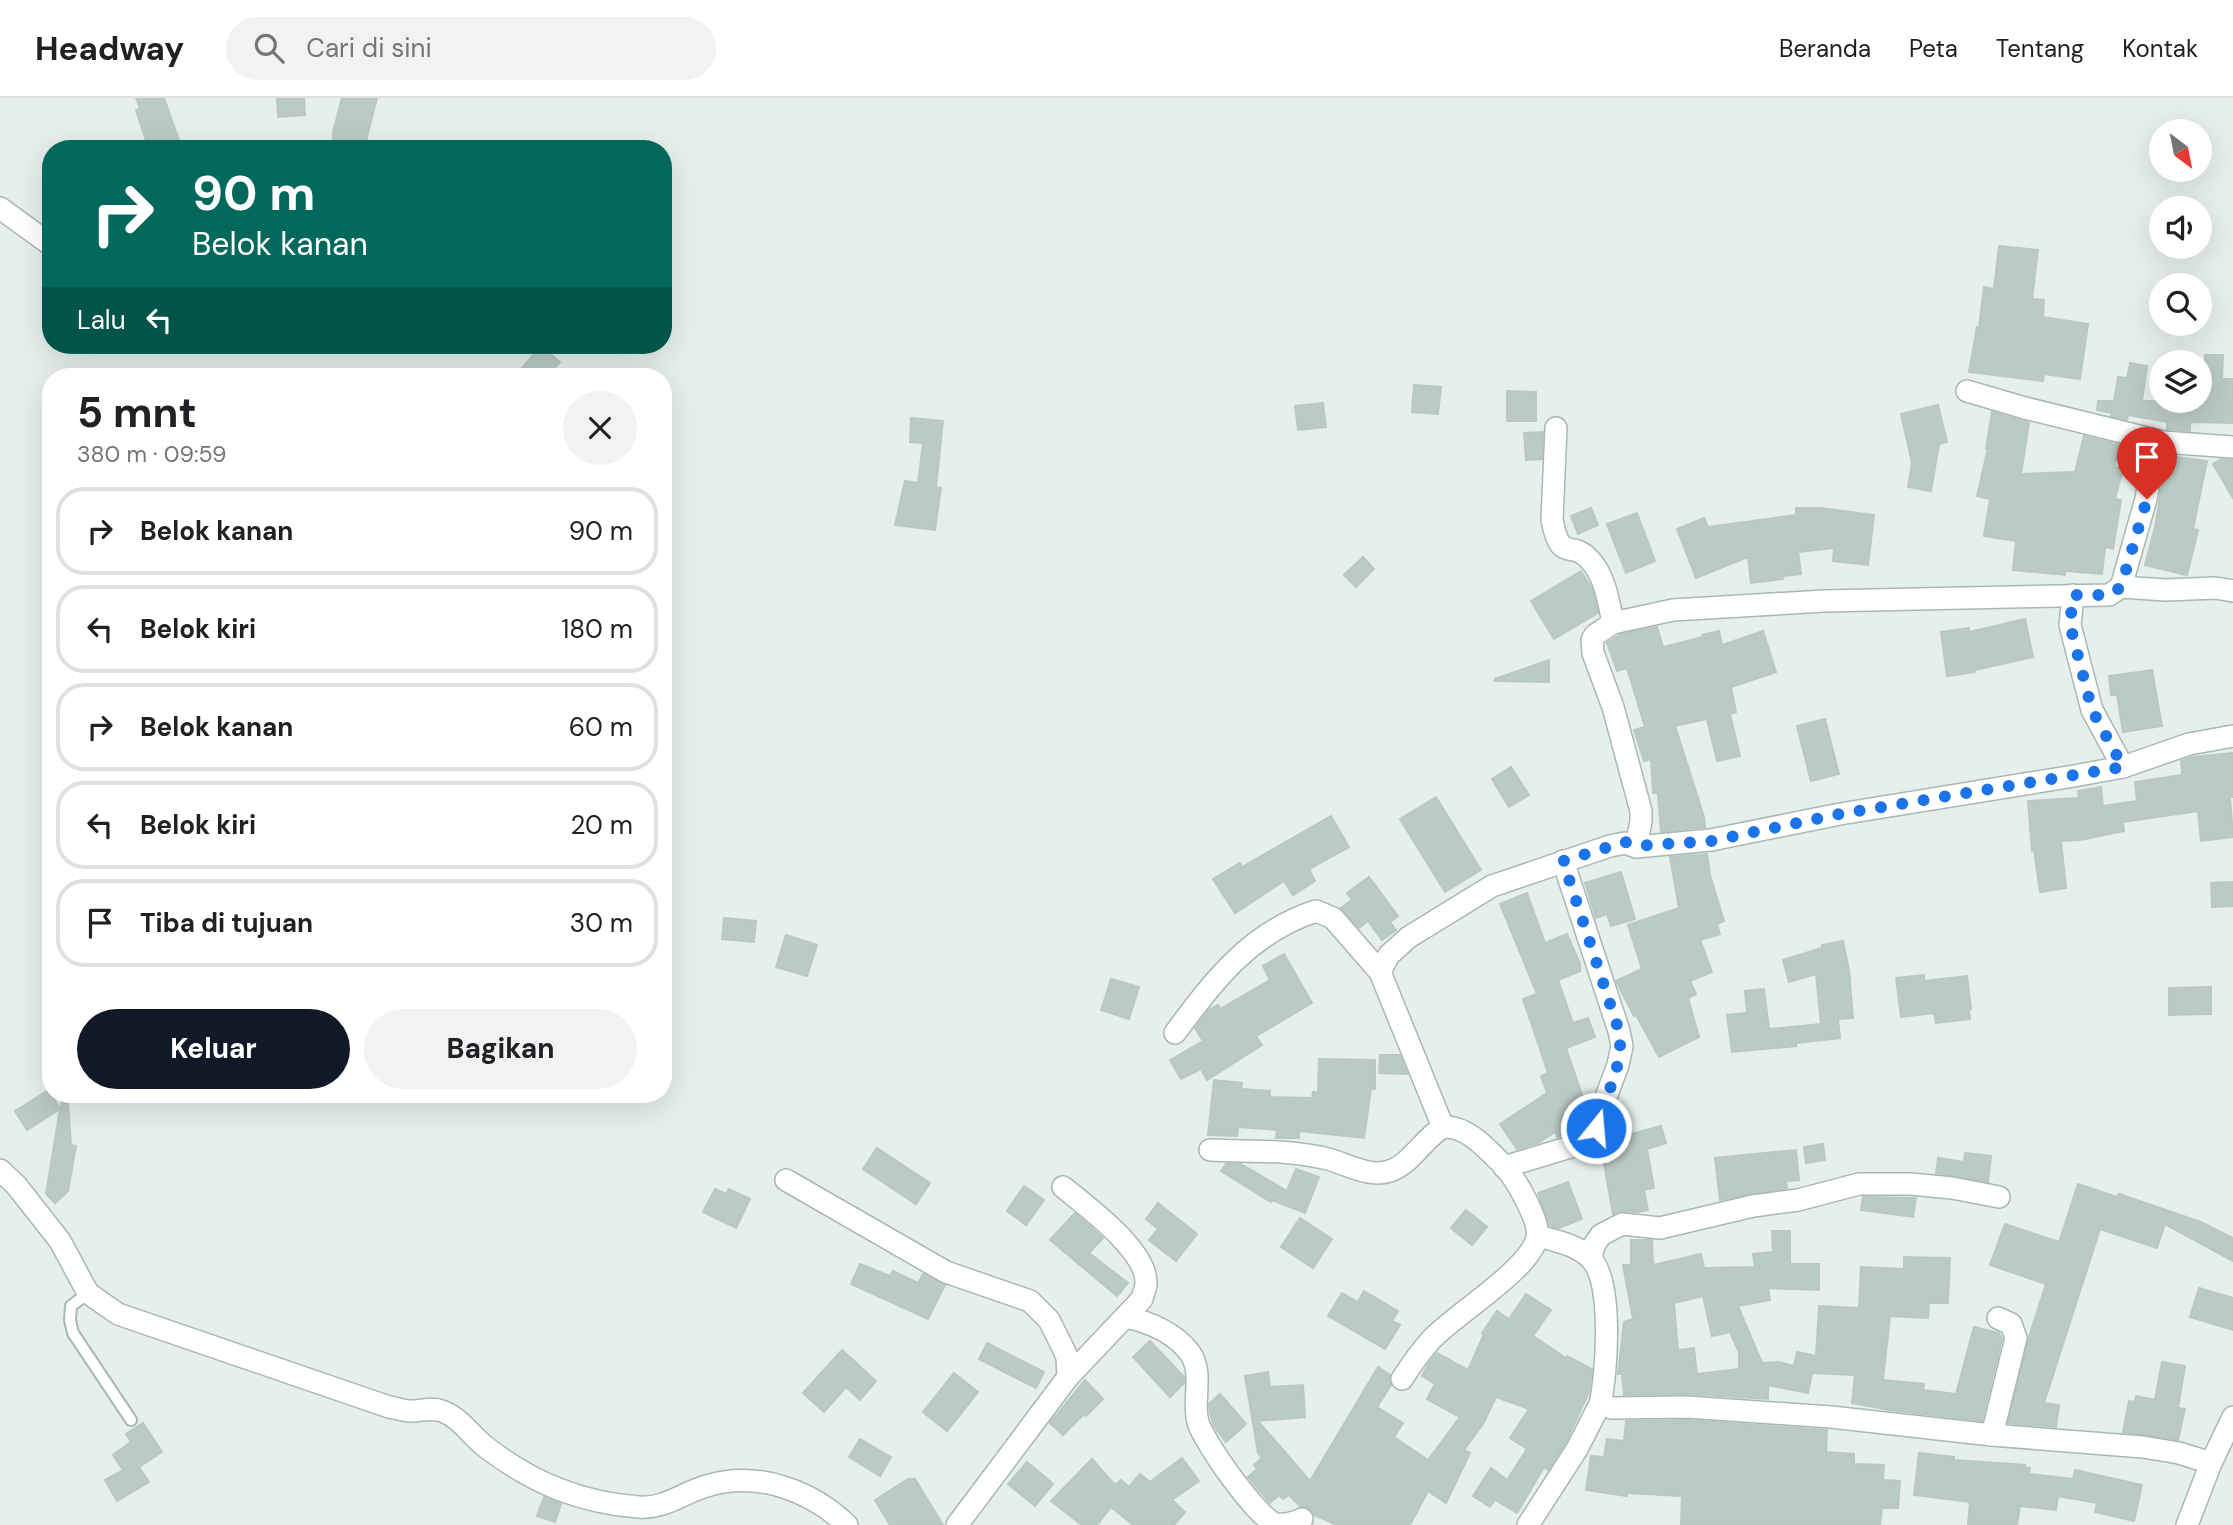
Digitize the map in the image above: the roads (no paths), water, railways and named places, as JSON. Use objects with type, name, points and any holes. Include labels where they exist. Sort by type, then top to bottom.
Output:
[{"type":"street","points":[[0,208],[42,238]]},
{"type":"street","points":[[1967,391],[2163,442],[2233,447]]},
{"type":"street","points":[[1556,428],[1552,520],[1555,535],[1558,544],[1565,550],[1579,551],[1595,567],[1608,597],[1613,623]]},
{"type":"street","points":[[2121,587],[2147,499],[2154,456],[2163,442]]},
{"type":"street","points":[[1636,846],[1642,821],[1641,811],[1613,707],[1592,646],[1595,635],[1613,623],[1674,610],[1783,604],[2109,595],[2121,587],[2166,590],[2215,588],[2233,591]]},
{"type":"street","points":[[2073,595],[2070,625],[2092,710],[2123,767]]},
{"type":"street","points":[[1380,972],[1389,956],[1409,937],[1492,886],[1625,842],[1636,846],[1711,841],[1840,814],[2123,767],[2189,744],[2233,736]]},
{"type":"street","points":[[1504,1167],[1577,1145],[1591,1137],[1622,1046],[1563,861]]},
{"type":"street","points":[[1175,1032],[1210,985],[1239,955],[1271,933],[1316,911],[1333,918],[1380,972],[1443,1127]]},
{"type":"street","points":[[1210,1150],[1326,1158],[1376,1173],[1394,1170],[1433,1133],[1451,1126],[1485,1147],[1513,1176],[1530,1207],[1538,1236],[1531,1252],[1432,1339],[1402,1379]]},
{"type":"street","points":[[0,1170],[16,1185],[60,1241],[88,1293],[118,1314],[345,1394],[410,1411],[439,1409],[464,1424],[484,1446],[505,1461],[556,1490],[600,1502],[642,1508],[672,1502],[708,1485],[741,1479],[775,1483],[838,1516],[847,1525]]},
{"type":"street","points":[[786,1180],[946,1272],[1030,1301],[1049,1320],[1067,1357],[1068,1377]]},
{"type":"street","points":[[1591,1259],[1594,1245],[1601,1235],[1622,1224],[1660,1228],[1753,1206],[1798,1200],[1859,1184],[1911,1184],[1999,1197]]},
{"type":"street","points":[[957,1525],[1068,1377],[1142,1299],[1146,1284],[1144,1272],[1116,1230],[1063,1187]]},
{"type":"street","points":[[1528,1525],[1577,1449],[1600,1404],[1606,1368],[1606,1325],[1600,1274],[1591,1259],[1574,1247],[1538,1236]]},
{"type":"street","points":[[1126,1317],[1149,1322],[1185,1347],[1191,1355],[1197,1372],[1198,1421],[1205,1437],[1251,1503],[1275,1524],[1285,1525],[1302,1519]]},
{"type":"street","points":[[1992,1435],[2016,1338],[2011,1324],[1998,1318]]},
{"type":"street","points":[[1600,1404],[1612,1408],[1688,1407],[1831,1417],[1992,1435],[2143,1447],[2179,1453],[2210,1463]]},
{"type":"street","points":[[2187,1525],[2210,1463],[2233,1417]]},
{"type":"lane","points":[[88,1293],[71,1306],[73,1333],[131,1420]]}]
